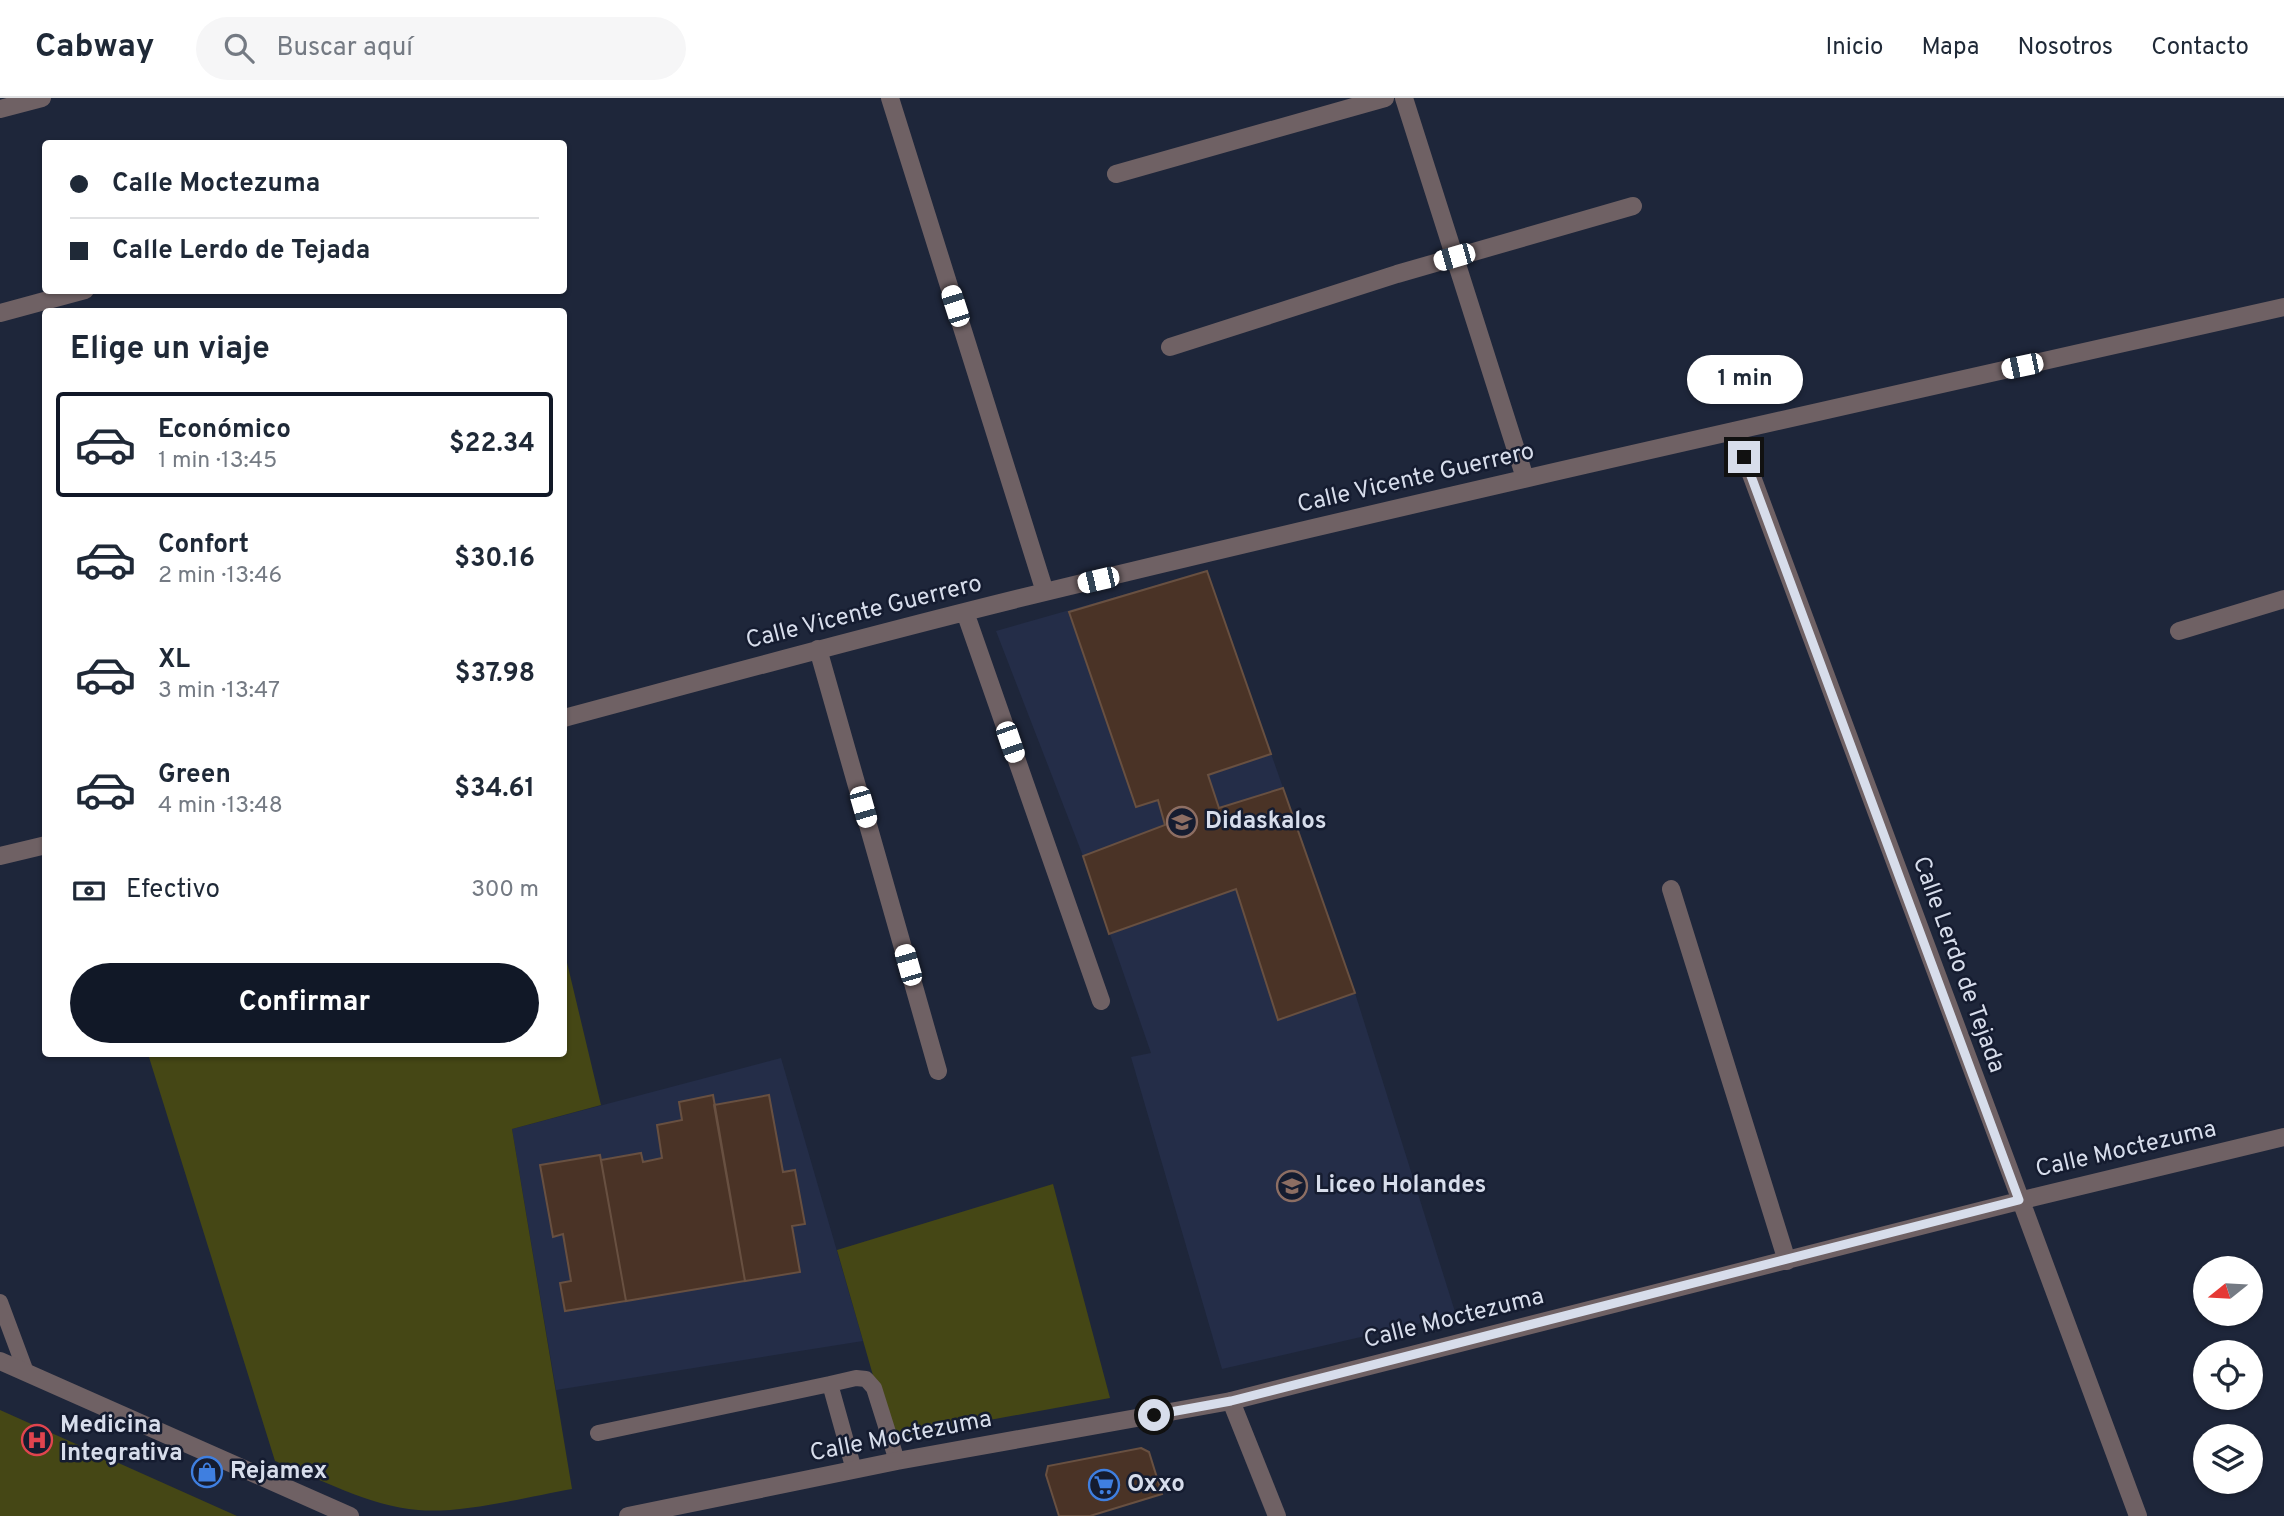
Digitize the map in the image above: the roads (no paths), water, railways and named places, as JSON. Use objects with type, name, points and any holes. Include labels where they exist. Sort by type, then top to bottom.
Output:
[{"type":"street","points":[[0,109],[42,98]]},
{"type":"street","points":[[890,98],[1045,592]]},
{"type":"street","points":[[1116,174],[1385,98]]},
{"type":"street","points":[[1404,98],[1525,478]]},
{"type":"street","points":[[1170,347],[1454,257],[1633,206]]},
{"type":"street","points":[[0,313],[70,294]]},
{"type":"street","name":"Calle Vicente Guerrero","points":[[567,717],[818,649],[1045,592],[1525,478],[2284,307]]},
{"type":"street","name":"Calle Lerdo de Tejada","points":[[1735,431],[2138,1516]]},
{"type":"street","points":[[2179,631],[2284,599]]},
{"type":"street","points":[[965,612],[1101,1001]]},
{"type":"street","points":[[818,649],[938,1071]]},
{"type":"street","points":[[0,856],[42,846]]},
{"type":"street","points":[[1671,889],[1787,1261]]},
{"type":"street","name":"Calle Moctezuma","points":[[628,1516],[897,1461],[1231,1401],[2019,1200],[2284,1137]]},
{"type":"street","points":[[0,1361],[350,1516]]},
{"type":"street","points":[[1231,1401],[1277,1516]]},
{"type":"lane","points":[[0,1303],[26,1372]]},
{"type":"lane","points":[[598,1433],[856,1378],[866,1379],[874,1388],[897,1461]]},
{"type":"lane","points":[[830,1384],[854,1470]]},
{"type":"place","name":"Didaskalos","points":[[1182,822]]},
{"type":"place","name":"Liceo Holandes","points":[[1292,1186]]},
{"type":"place","name":"Medicina Integrativa","points":[[37,1440]]},
{"type":"place","name":"Rejamex","points":[[207,1472]]},
{"type":"place","name":"Oxxo","points":[[1104,1485]]}]
